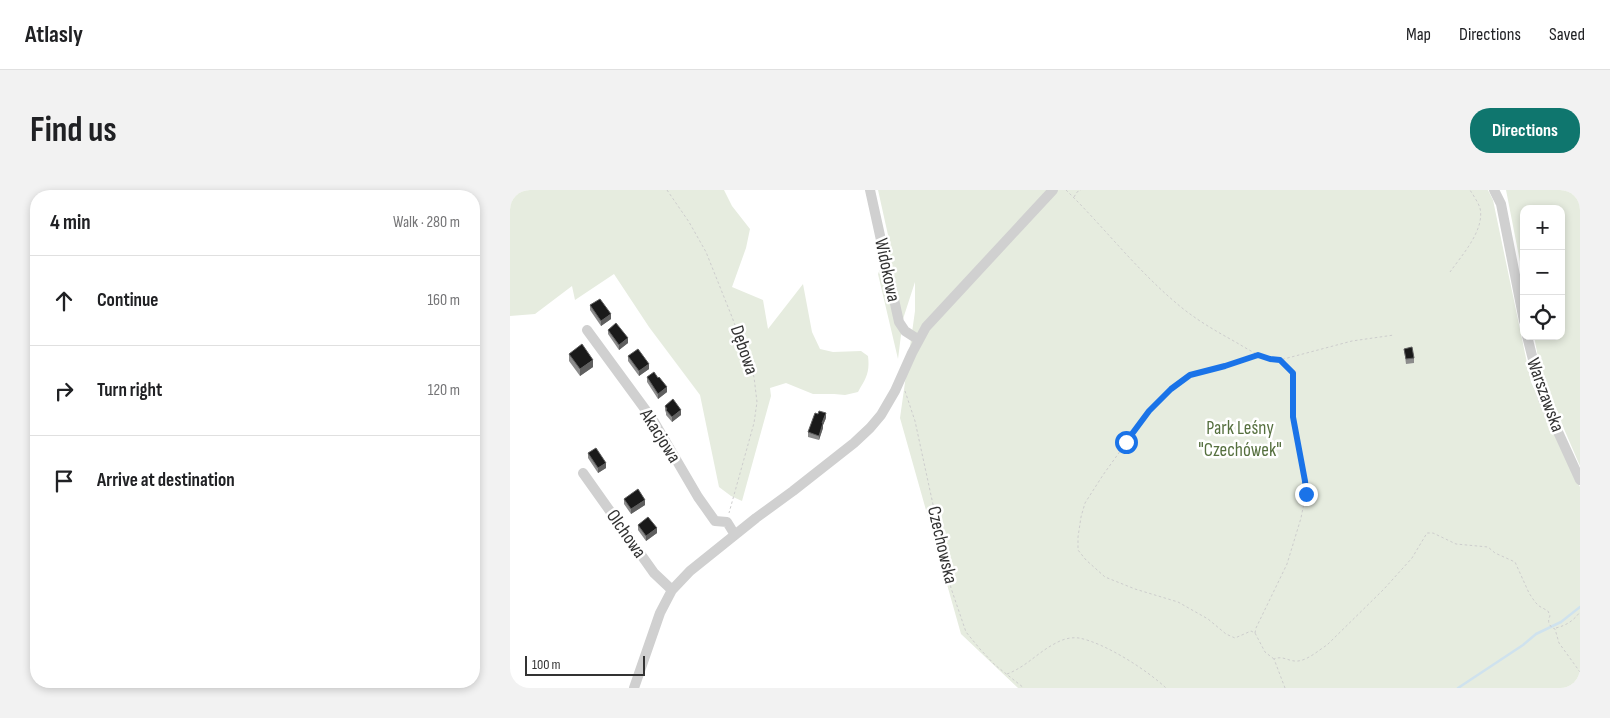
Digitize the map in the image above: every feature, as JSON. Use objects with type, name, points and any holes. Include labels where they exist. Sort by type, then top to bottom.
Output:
[{"type":"street","name":"Widokowa","points":[[870,190],[898,322],[905,331],[919,340]]},
{"type":"street","points":[[634,688],[660,613],[672,590],[690,570],[793,492],[870,428],[881,415],[926,328],[1053,190]]},
{"type":"street","points":[[1494,190],[1501,204],[1520,301]]},
{"type":"street","name":"Akacjowa","points":[[586,330],[653,420],[698,497],[715,521],[727,522],[735,535]]},
{"type":"street","name":"Warszawska","points":[[1528,340],[1543,399],[1580,480]]},
{"type":"street","name":"Olchowa","points":[[583,474],[654,573],[672,590]]},
{"type":"path","name":"Dębowa","points":[[668,190],[706,252],[754,377],[758,402],[727,522]]},
{"type":"path","points":[[1066,190],[1175,302],[1202,322],[1258,355],[1280,360],[1352,341],[1394,335]]},
{"type":"path","points":[[1073,197],[1081,190]]},
{"type":"path","points":[[1450,272],[1474,239],[1481,217],[1480,206],[1470,190]]},
{"type":"path","points":[[1255,633],[1251,631],[1235,638],[1226,634],[1208,619],[1178,602],[1105,578],[1078,550],[1078,537],[1081,517],[1086,503],[1103,475],[1149,411],[1171,389],[1190,375],[1258,355]]},
{"type":"path","points":[[1280,360],[1293,373],[1293,417],[1306,494],[1287,564],[1255,633],[1265,652],[1274,659],[1285,688]]},
{"type":"path","name":"Czechowska","points":[[900,380],[915,421],[951,588],[966,632],[990,660],[1024,688]]},
{"type":"path","points":[[1274,659],[1284,657],[1299,661],[1327,645],[1384,589],[1412,558],[1426,533],[1433,533],[1456,544],[1486,546],[1495,553],[1515,562],[1529,593],[1539,606],[1548,611],[1550,616],[1549,625],[1555,629],[1559,644],[1580,672]]},
{"type":"path","points":[[1555,629],[1573,620],[1580,612]]},
{"type":"path","points":[[1007,674],[1020,669],[1038,654],[1056,643],[1067,638],[1078,638],[1114,653],[1148,674],[1166,688]]},
{"type":"green space","points":[[510,190],[724,190],[732,206],[750,229],[746,248],[732,287],[763,300],[768,329],[803,284],[812,332],[820,349],[833,352],[861,351],[868,356],[867,375],[858,392],[845,395],[813,394],[786,383],[770,388],[771,396],[742,501],[731,496],[719,487],[700,395],[649,327],[614,274],[575,300],[572,286],[535,314],[510,316]]},
{"type":"green space","name":"Park Leśny \"Czechówek\"","points":[[878,190],[1488,190],[1493,200],[1520,329],[1520,340],[1522,340],[1531,382],[1580,487],[1580,688],[1018,688],[961,634],[900,418],[915,311],[915,282],[903,319],[898,359],[878,274],[890,244]]},
{"type":"green space","points":[[1506,190],[1580,190],[1580,466],[1542,378],[1535,340],[1565,340],[1565,205],[1520,205],[1520,262]]},
{"type":"building","points":[[600,299],[611,314],[601,321],[590,305]]},
{"type":"building","points":[[616,323],[628,338],[619,345],[608,330]]},
{"type":"building","points":[[582,344],[593,360],[580,369],[569,354]]},
{"type":"building","points":[[1412,347],[1414,358],[1406,359],[1404,349]]},
{"type":"building","points":[[638,349],[649,364],[639,371],[628,356]]},
{"type":"building","points":[[654,372],[667,387],[658,394],[647,377]]},
{"type":"building","points":[[673,399],[681,410],[672,417],[665,406]]},
{"type":"building","points":[[819,411],[826,413],[819,436],[808,432],[815,413],[818,414]]},
{"type":"building","points":[[596,448],[606,463],[598,468],[588,453]]},
{"type":"building","points":[[638,489],[645,500],[631,509],[624,499]]},
{"type":"building","points":[[648,517],[657,528],[646,536],[638,525]]},
{"type":"waterway","points":[[1458,688],[1523,645],[1536,634],[1561,622],[1580,607]]},
{"type":"route","points":[[1126,442],[1149,411],[1171,389],[1190,375],[1258,355],[1280,360],[1293,373],[1293,417],[1306,494]]}]
